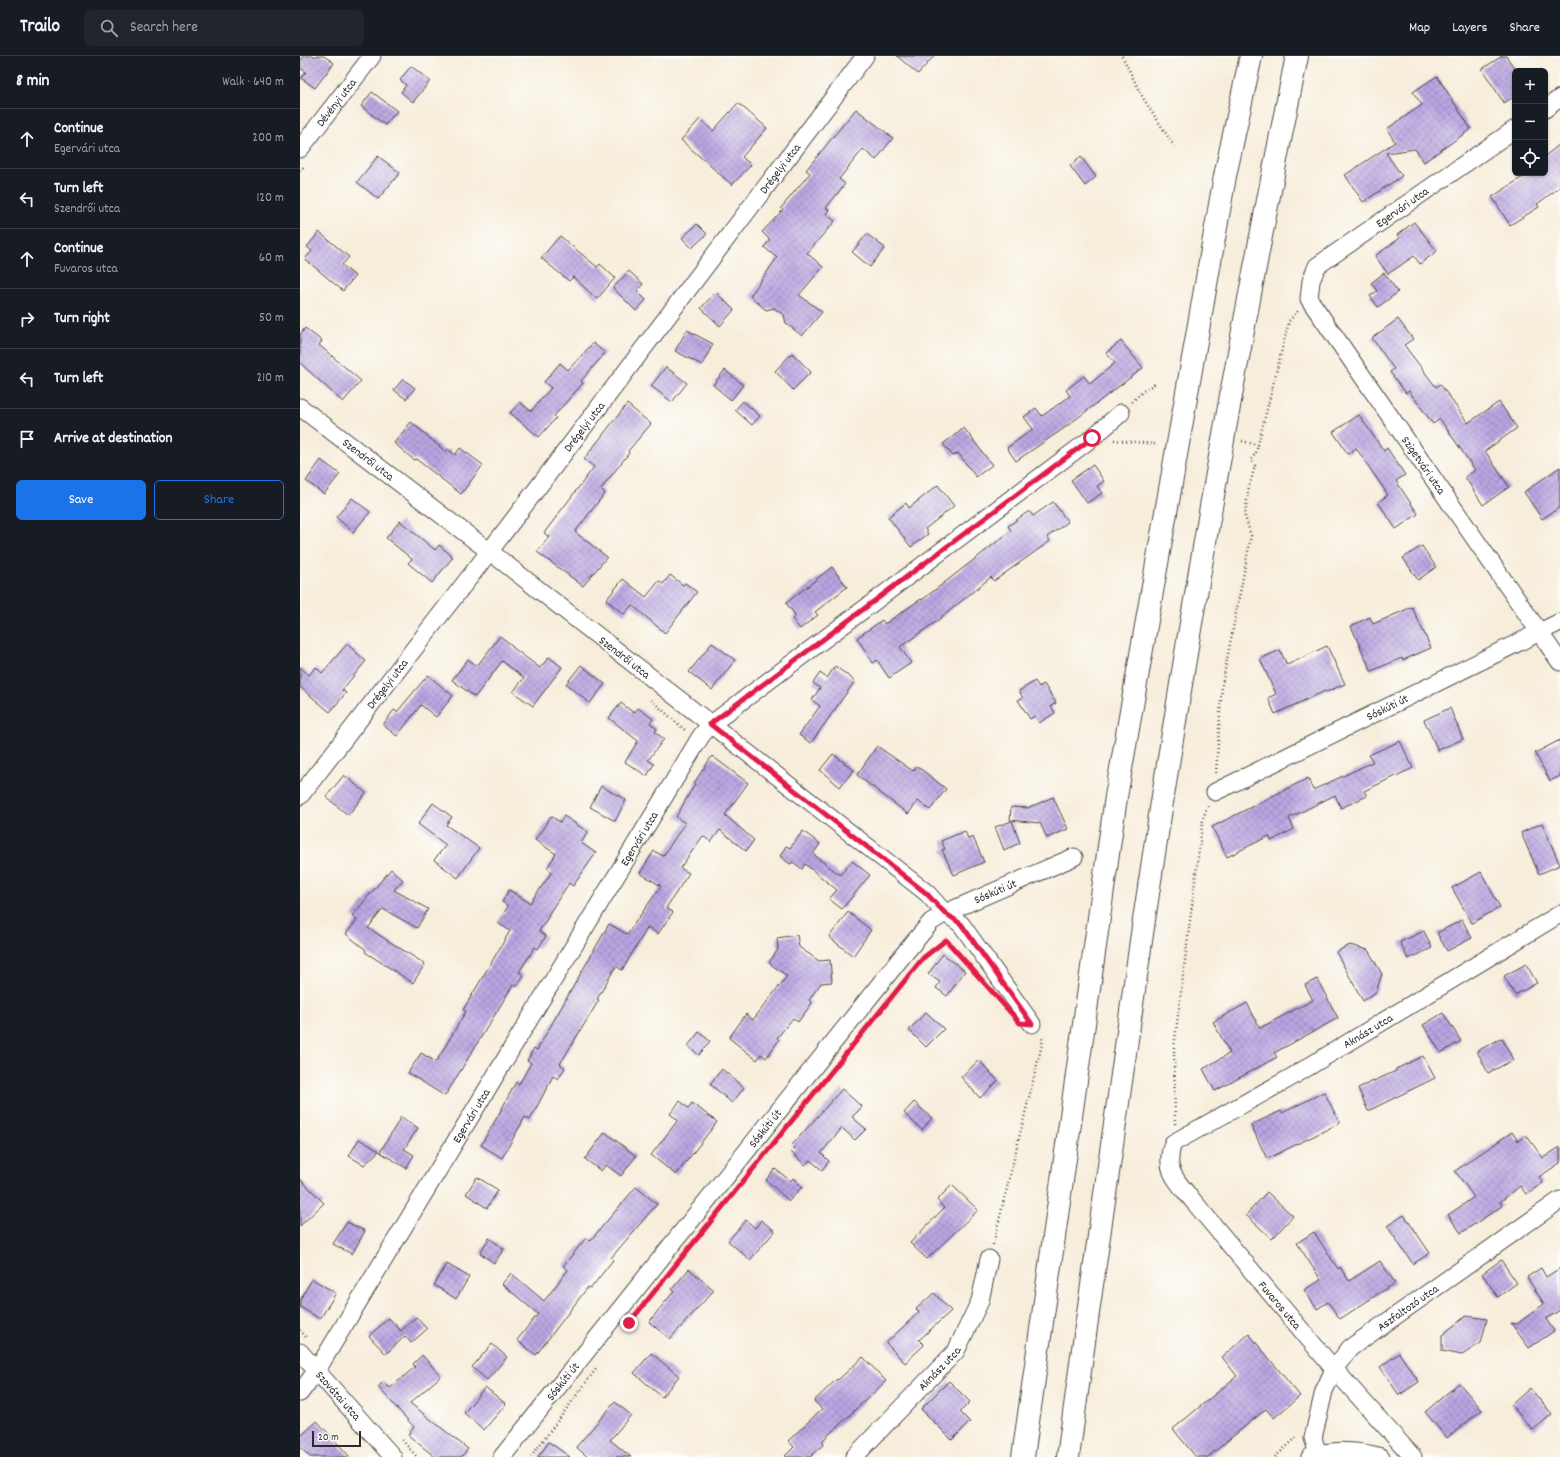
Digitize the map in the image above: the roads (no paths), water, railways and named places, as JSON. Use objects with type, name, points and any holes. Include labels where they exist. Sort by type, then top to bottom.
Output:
[{"type":"highway","points":[[1023,1457],[1116,797],[1225,176],[1251,56]]},
{"type":"highway","points":[[1068,1457],[1126,1041],[1172,738],[1232,390],[1297,56]]},
{"type":"street","name":"Dévényi utca","points":[[300,149],[372,56]]},
{"type":"street","name":"Drégelyi utca","points":[[300,796],[489,552],[609,391],[865,56]]},
{"type":"street","points":[[1548,107],[1560,98]]},
{"type":"street","name":"Egervári utca","points":[[1309,299],[1311,281],[1317,266],[1512,131]]},
{"type":"street","name":"Szigetvári utca","points":[[1309,299],[1560,662]]},
{"type":"street","name":"Szendrői utca","points":[[300,408],[489,552],[926,893],[945,913]]},
{"type":"street","name":"Egervári utca","points":[[300,1393],[317,1370],[684,760],[710,724],[1092,438],[1122,413]]},
{"type":"street","name":"Sóskúti út","points":[[1215,792],[1560,622]]},
{"type":"street","name":"Sóskúti út","points":[[502,1457],[931,922],[945,913],[1074,857]]},
{"type":"street","points":[[945,913],[961,924],[1032,1024]]},
{"type":"street","name":"Aknász utca","points":[[1175,1142],[1290,1078],[1560,914]]},
{"type":"street","name":"Fuvaros utca","points":[[1175,1142],[1169,1155],[1172,1174],[1334,1369],[1413,1457]]},
{"type":"street","name":"Aszfaltozó utca","points":[[1381,1457],[1348,1452],[1314,1455],[1313,1438],[1324,1391],[1334,1369],[1350,1348],[1560,1200]]},
{"type":"street","name":"Aknász utca","points":[[854,1457],[956,1351],[980,1301],[989,1259]]},
{"type":"street","name":"Szovátai utca","points":[[300,1352],[393,1457]]}]
